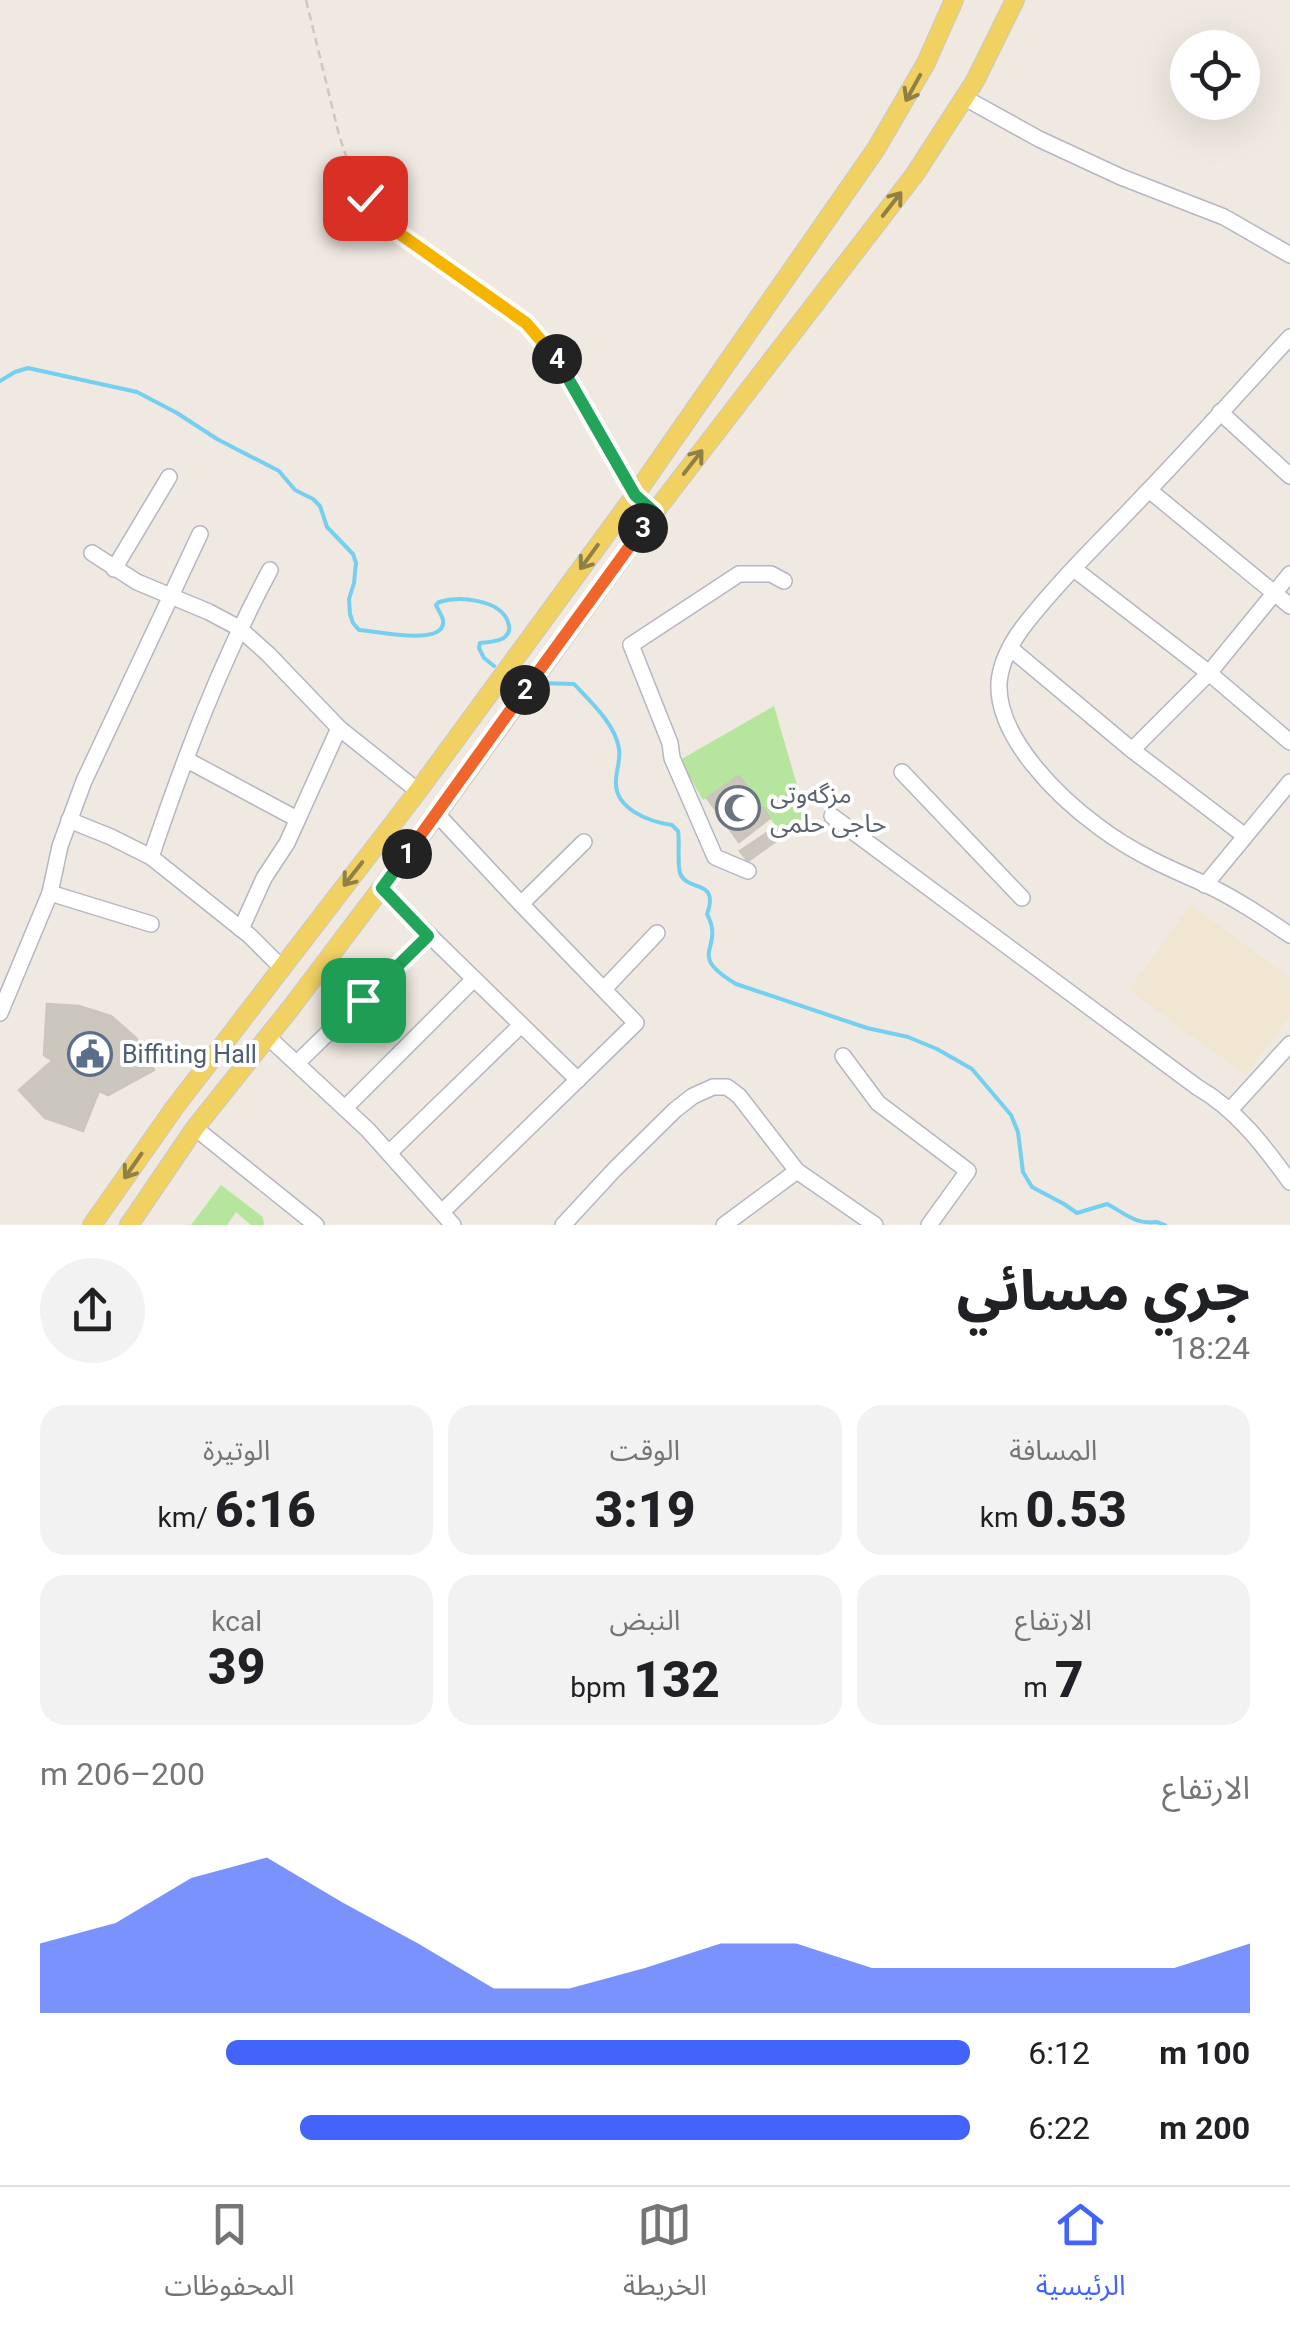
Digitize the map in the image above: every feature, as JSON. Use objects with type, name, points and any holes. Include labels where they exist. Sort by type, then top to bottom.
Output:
[{"type":"main road","points":[[92,1225],[175,1107],[418,791],[635,495],[876,150],[926,63],[954,0]]},
{"type":"main road","points":[[129,1225],[195,1128],[382,888],[654,512],[915,174],[965,98],[1015,0]]},
{"type":"main road","points":[[635,495],[654,512]]},
{"type":"street","points":[[965,98],[1038,139],[1120,177],[1224,217],[1290,255]]},
{"type":"street","points":[[1290,337],[1284,356],[1220,412],[1022,630],[1005,656],[999,680],[1000,702],[1010,731],[1037,770],[1065,799],[1138,854],[1205,884],[1290,935]]},
{"type":"street","points":[[1220,412],[1290,476]]},
{"type":"street","points":[[114,568],[168,477]]},
{"type":"street","points":[[1149,490],[1290,606]]},
{"type":"street","points":[[0,1013],[50,893],[60,846],[84,781],[200,534]]},
{"type":"street","points":[[92,553],[170,597],[239,628],[339,728],[418,791]]},
{"type":"street","points":[[1074,569],[1210,672],[1290,742]]},
{"type":"street","points":[[151,857],[239,628],[270,570]]},
{"type":"street","points":[[748,871],[716,857],[672,758],[670,744],[630,645],[739,574],[771,574],[784,581]]},
{"type":"street","points":[[1132,750],[1210,672],[1290,574]]},
{"type":"street","points":[[1010,648],[1132,750],[1244,836]]},
{"type":"street","points":[[241,929],[264,878],[287,843],[339,728]]},
{"type":"street","points":[[186,760],[297,819]]},
{"type":"street","points":[[902,772],[1022,898]]},
{"type":"street","points":[[1205,884],[1290,782]]},
{"type":"street","points":[[268,1037],[389,1152],[447,1218],[636,1023],[436,812]]},
{"type":"street","points":[[832,816],[1216,1098],[1287,1173]]},
{"type":"street","points":[[70,820],[151,857],[241,929],[281,967]]},
{"type":"street","points":[[521,904],[584,842]]},
{"type":"street","points":[[382,888],[578,1080]]},
{"type":"street","points":[[50,893],[151,924]]},
{"type":"street","points":[[604,989],[657,933]]},
{"type":"street","points":[[297,1064],[428,936]]},
{"type":"street","points":[[345,1108],[474,979]]},
{"type":"street","points":[[389,1152],[521,1024]]},
{"type":"street","points":[[1230,1110],[1290,1044]]},
{"type":"street","points":[[843,1056],[878,1103],[968,1170],[929,1225]]},
{"type":"street","points":[[570,1222],[614,1170],[675,1110],[713,1087],[727,1087],[797,1171],[875,1225]]},
{"type":"street","points":[[195,1128],[316,1225]]},
{"type":"street","points":[[724,1225],[797,1171]]},
{"type":"path","points":[[306,0],[339,135],[365,198],[392,228],[537,334],[566,373],[635,495]]},
{"type":"shaded area","points":[[1191,905],[1290,978],[1290,1015],[1246,1075],[1129,990]]},
{"type":"green space","points":[[774,706],[806,816],[783,836],[740,776],[703,800],[680,760]]},
{"type":"green space","points":[[221,1185],[263,1217],[264,1225],[251,1225],[236,1212],[227,1225],[191,1225]]},
{"type":"building","name":"مزگەوتی حاجی حلمی","points":[[739,776],[770,818],[739,842],[707,798]]},
{"type":"building","points":[[776,827],[783,836],[748,861],[740,851]]},
{"type":"building","points":[[47,1004],[79,1006],[111,1016],[136,1038],[154,1070],[108,1095],[99,1091],[44,1055]]},
{"type":"building","points":[[52,1061],[99,1091],[83,1131],[45,1118],[19,1090]]},
{"type":"waterway","points":[[0,381],[28,368],[137,392],[279,471],[295,490],[320,506],[327,527],[353,554],[356,563],[350,614],[359,630],[407,636],[433,633],[441,628],[443,620],[436,605],[439,602],[478,601],[497,608],[509,624],[509,632],[502,639],[480,643],[484,658],[494,666]]},
{"type":"waterway","points":[[540,683],[574,684],[608,722],[617,740],[616,781],[621,799],[635,812],[672,825],[678,831],[680,873],[709,895],[709,958],[721,974],[736,984],[937,1049],[972,1069],[1011,1115],[1018,1132],[1023,1172],[1032,1187],[1077,1213],[1107,1204],[1136,1220],[1165,1225]]},
{"type":"place","name":"مزگەوتی حاجی حلمی","points":[[738,808]]},
{"type":"place","name":"Biffiting Hall","points":[[90,1054]]},
{"type":"route","points":[[363,1000],[428,936],[382,888],[654,512],[635,495],[566,373],[537,334],[392,228],[365,198]]}]
